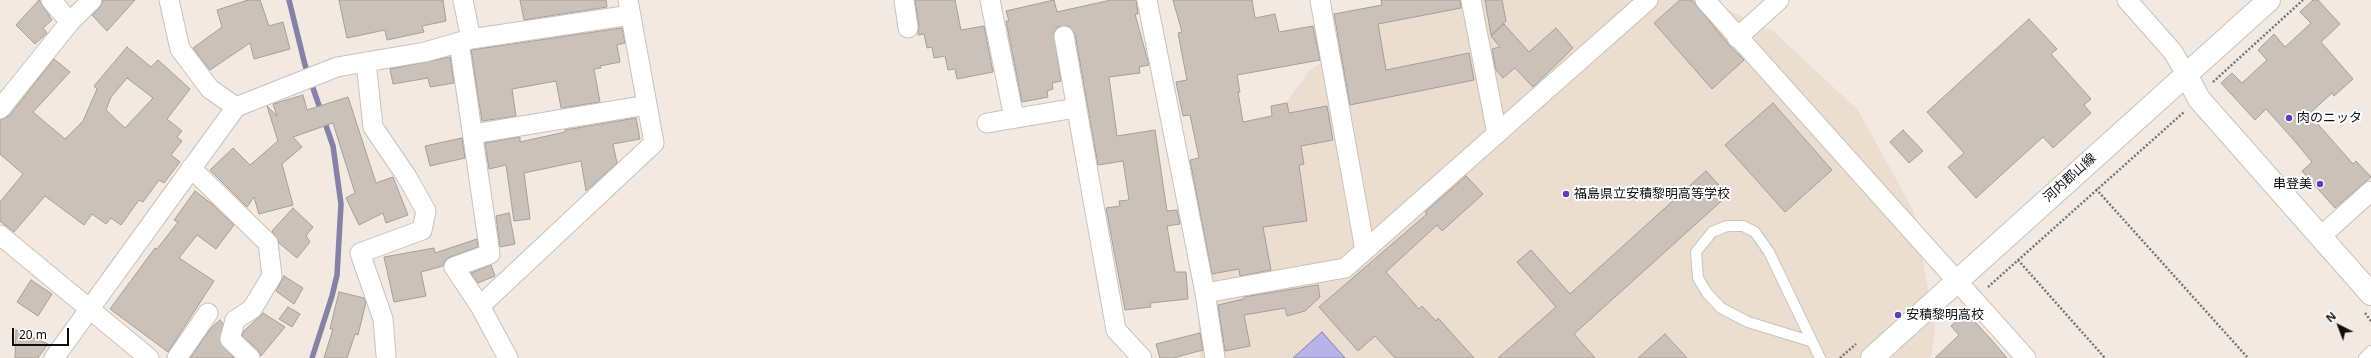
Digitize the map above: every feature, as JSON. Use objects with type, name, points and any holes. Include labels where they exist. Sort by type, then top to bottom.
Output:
[{"type":"main road","name":"河内郡山線","points":[[1872,358],[2269,0]]},
{"type":"main road","points":[[2186,74],[2199,99],[2320,237],[2366,302]]},
{"type":"street","points":[[51,0],[70,22]]},
{"type":"street","points":[[0,109],[70,22],[92,0]]},
{"type":"street","points":[[169,0],[180,49],[210,89],[236,107]]},
{"type":"street","points":[[463,0],[473,134],[490,254],[454,267],[480,306],[508,358]]},
{"type":"street","points":[[904,0],[908,28]]},
{"type":"street","points":[[990,0],[1014,118]]},
{"type":"street","points":[[1147,0],[1205,293],[1215,358]]},
{"type":"street","points":[[1320,0],[1365,250]]},
{"type":"street","points":[[1471,0],[1497,134]]},
{"type":"street","points":[[1205,293],[1345,268],[1648,0]]},
{"type":"street","points":[[1705,0],[1737,38],[2026,358]]},
{"type":"street","points":[[1737,38],[1779,0]]},
{"type":"street","points":[[2127,0],[2173,52],[2186,74]]},
{"type":"street","points":[[54,358],[236,107],[337,67],[425,52],[465,41],[630,8],[654,143],[480,306]]},
{"type":"street","points":[[1064,36],[1116,330],[1142,358]]},
{"type":"street","points":[[366,62],[373,127],[407,177],[426,211],[422,230],[360,253],[383,319],[386,355]]},
{"type":"street","points":[[473,134],[647,105]]},
{"type":"street","points":[[987,123],[1076,108]]},
{"type":"street","points":[[191,168],[268,243],[272,276],[252,309],[235,320],[230,339],[250,358]]},
{"type":"street","points":[[2320,237],[2371,191]]},
{"type":"street","points":[[0,235],[148,358]]},
{"type":"street","points":[[178,358],[208,313]]},
{"type":"lane","points":[[1810,341],[1748,322],[1721,308],[1707,293],[1698,278],[1696,252],[1712,232],[1726,226],[1743,226],[1755,232],[1769,252],[1810,341],[1820,358]]},
{"type":"lane","points":[[2364,358],[2371,351]]},
{"type":"path","points":[[2212,86],[2214,80],[2303,0]]},
{"type":"path","points":[[1974,300],[2179,114],[2184,112],[2188,115]]},
{"type":"path","points":[[2096,189],[2248,358]]},
{"type":"path","points":[[2018,260],[2105,358]]},
{"type":"path","points":[[2366,302],[2371,320]]},
{"type":"path","points":[[1840,358],[1857,342]]},
{"type":"shaded area","name":"福島県立安積黎明高等学校","points":[[1416,0],[1706,0],[1773,31],[1858,110],[1914,212],[1935,327],[1931,358],[1200,358],[1197,297],[1233,175],[1309,71]]},
{"type":"shaded area","points":[[1322,332],[1345,358],[1293,358]]},
{"type":"building","points":[[39,0],[52,20],[43,28],[47,33],[35,44],[16,25]]},
{"type":"building","points":[[103,0],[135,0],[107,31],[92,15],[100,7]]},
{"type":"building","points":[[248,0],[260,0],[269,26],[283,22],[290,49],[254,59],[250,43],[210,70],[193,48],[222,27],[217,10]]},
{"type":"building","points":[[339,0],[443,0],[446,21],[422,26],[424,32],[387,40],[385,30],[347,38]]},
{"type":"building","points":[[520,0],[606,0],[607,7],[524,20]]},
{"type":"building","points":[[915,0],[955,0],[961,30],[984,26],[993,72],[957,79],[955,69],[948,70],[945,56],[934,58],[932,47],[927,48],[924,34],[918,35],[919,26]]},
{"type":"building","points":[[1054,0],[1057,12],[1111,0],[1136,0],[1138,14],[1135,14],[1149,65],[1139,67],[1140,73],[1109,77],[1117,136],[1155,130],[1167,211],[1177,210],[1180,224],[1167,226],[1175,272],[1186,272],[1188,299],[1150,303],[1151,307],[1125,310],[1106,208],[1120,206],[1119,201],[1129,200],[1123,161],[1098,165],[1075,34],[1068,26],[1057,27],[1054,33],[1061,81],[1052,83],[1053,89],[1047,91],[1048,97],[1022,102],[1006,21],[1009,21],[1006,11]]},
{"type":"building","points":[[1173,0],[1252,0],[1255,18],[1275,14],[1279,32],[1313,26],[1320,60],[1237,75],[1243,122],[1272,116],[1271,106],[1287,103],[1289,113],[1327,106],[1333,140],[1301,146],[1304,164],[1299,165],[1307,221],[1263,227],[1271,270],[1240,276],[1239,269],[1212,274],[1190,160],[1199,158],[1190,115],[1183,116],[1176,82],[1187,80],[1178,33],[1182,32]]},
{"type":"building","points":[[1381,0],[1460,0],[1461,8],[1378,24],[1386,70],[1469,53],[1474,80],[1350,105],[1334,14],[1382,5]]},
{"type":"building","points":[[1485,0],[1502,0],[1506,21],[1491,35]]},
{"type":"building","points":[[1680,0],[1692,0],[1729,45],[1744,60],[1712,89],[1654,23]]},
{"type":"building","points":[[2313,0],[2318,0],[2340,24],[2321,42],[2353,79],[2334,96],[2332,93],[2309,114],[2353,164],[2356,161],[2371,177],[2335,208],[2302,171],[2312,162],[2266,109],[2255,120],[2221,83],[2232,73],[2242,83],[2267,60],[2258,50],[2274,34],[2285,47],[2311,23],[2300,12]]},
{"type":"building","points":[[2029,19],[2057,49],[2051,54],[2091,99],[2084,105],[2091,113],[2053,148],[2043,137],[1976,198],[1948,167],[1964,153],[1927,112]]},
{"type":"building","points":[[1504,24],[1529,52],[1556,28],[1573,48],[1533,87],[1515,68],[1503,78],[1496,70],[1492,49],[1500,47],[1491,36]]},
{"type":"building","points":[[622,28],[625,43],[617,45],[620,62],[600,66],[601,68],[594,69],[600,102],[561,108],[556,81],[512,89],[516,116],[482,121],[471,50]]},
{"type":"building","points":[[127,47],[151,67],[158,60],[190,89],[167,119],[182,131],[177,137],[182,141],[171,155],[180,162],[164,183],[159,180],[143,202],[139,200],[121,225],[111,218],[106,224],[92,214],[84,225],[45,196],[14,232],[0,221],[0,202],[23,174],[0,154],[0,120],[9,116],[54,59],[70,72],[33,112],[65,139],[83,121],[97,89],[94,86]],"holes":[[[127,78],[153,98],[125,128],[106,110],[111,97]]]},
{"type":"building","points":[[450,57],[454,83],[430,87],[428,78],[393,84],[390,69]]},
{"type":"building","points":[[303,95],[307,110],[348,97],[376,183],[393,177],[408,215],[386,223],[383,213],[359,225],[346,198],[355,193],[333,123],[293,137],[302,147],[282,164],[293,205],[259,214],[254,197],[247,207],[210,170],[233,148],[250,165],[278,141],[267,106],[277,116],[273,104]]},
{"type":"building","points":[[1773,103],[1832,170],[1785,212],[1725,145]]},
{"type":"building","points":[[636,118],[640,139],[613,144],[617,163],[586,191],[581,161],[524,173],[530,219],[514,221],[506,165],[489,169],[485,143],[520,137],[520,142],[565,132],[565,130]]},
{"type":"building","points":[[1903,130],[1923,151],[1909,163],[1890,142]]},
{"type":"building","points":[[462,138],[465,158],[430,166],[425,146]]},
{"type":"building","points":[[1706,171],[1728,195],[1574,334],[1595,358],[1498,358],[1556,307],[1517,262],[1531,250],[1570,294]]},
{"type":"building","points":[[1466,176],[1483,194],[1442,231],[1437,225],[1386,272],[1419,309],[1422,306],[1436,321],[1438,318],[1474,358],[1395,358],[1375,336],[1358,351],[1319,307],[1427,214],[1425,212]]},
{"type":"building","points":[[195,191],[212,204],[234,225],[216,249],[197,235],[179,258],[214,281],[168,352],[110,309],[155,248],[157,249],[178,222],[174,220]]},
{"type":"building","points":[[293,208],[313,227],[306,236],[310,242],[297,258],[279,243],[272,231]]},
{"type":"building","points":[[509,213],[515,244],[500,247],[496,216]]},
{"type":"building","points":[[477,239],[478,247],[450,257],[445,260],[443,266],[421,272],[426,296],[394,302],[384,257],[434,248],[435,253]]},
{"type":"building","points":[[491,265],[495,276],[478,283],[471,273]]},
{"type":"building","points":[[284,276],[303,288],[294,304],[276,291]]},
{"type":"building","points":[[31,280],[52,294],[38,316],[17,302]]},
{"type":"building","points":[[1318,285],[1320,297],[1305,311],[1287,316],[1285,308],[1244,315],[1250,346],[1225,351],[1218,305],[1244,299],[1244,297]]},
{"type":"building","points":[[339,292],[364,298],[366,302],[358,335],[355,334],[347,358],[324,358],[333,329],[330,329]]},
{"type":"building","points":[[288,307],[300,314],[292,327],[279,319]]},
{"type":"building","points":[[1966,312],[2007,358],[1935,358],[1959,335],[1951,326]]},
{"type":"building","points":[[263,313],[285,327],[261,356],[258,350],[242,336],[244,331]]},
{"type":"building","points":[[220,320],[223,324],[220,342],[234,358],[190,358],[211,328]]},
{"type":"building","points":[[16,330],[48,344],[38,358],[15,358]]},
{"type":"building","points":[[1200,333],[1203,350],[1173,358],[1160,358],[1156,344]]},
{"type":"building","points":[[1665,334],[1687,358],[1638,358]]},
{"type":"waterway","points":[[289,0],[305,65],[333,146],[341,204],[337,275],[332,296],[312,358]]},
{"type":"place","name":"肉のニッタ","points":[[2289,118]]},
{"type":"place","name":"串登美","points":[[2320,184]]},
{"type":"place","name":"福島県立安積黎明高等学校","points":[[1566,194]]},
{"type":"place","name":"安積黎明高校","points":[[1898,315]]}]
